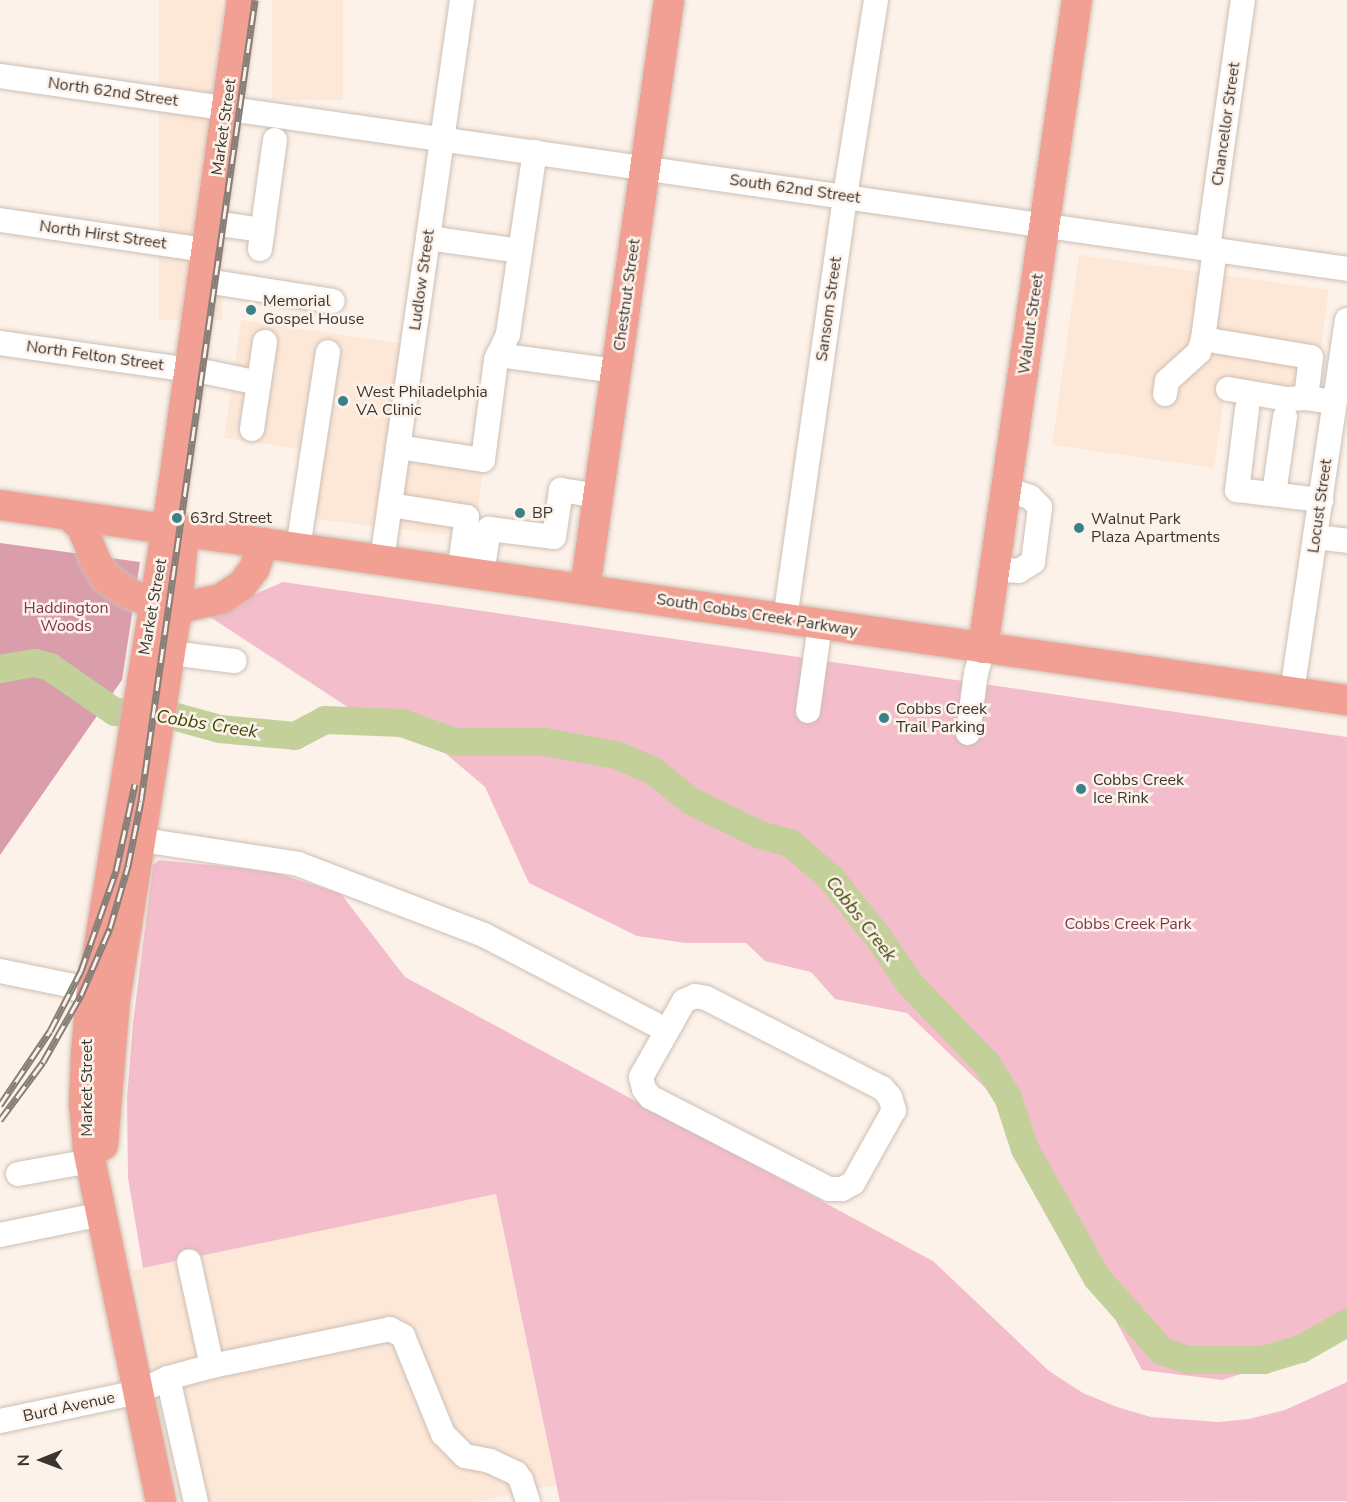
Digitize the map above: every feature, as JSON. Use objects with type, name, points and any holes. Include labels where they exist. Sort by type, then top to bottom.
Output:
[{"type":"main road","name":"Market Street","points":[[198,371],[219,283],[227,225],[242,0]]},
{"type":"main road","name":"Market Street","points":[[161,1502],[91,1161],[84,1103],[151,701],[198,371],[206,250],[259,0]]},
{"type":"main road","name":"Chestnut Street","points":[[585,589],[669,0]]},
{"type":"main road","name":"Walnut Street","points":[[983,648],[1008,490],[1077,0]]},
{"type":"main road","name":"South Cobbs Creek Parkway","points":[[0,505],[1347,700]]},
{"type":"main road","points":[[69,515],[82,527],[94,560],[107,579],[128,593],[164,610],[220,599],[242,585],[254,569],[264,543]]},
{"type":"main road","name":"Market Street","points":[[151,701],[171,653],[164,610]]},
{"type":"main road","name":"Market Street","points":[[102,1214],[103,998],[142,840],[142,763]]},
{"type":"street","name":"Ludlow Street","points":[[382,560],[462,0]]},
{"type":"street","name":"Sansom Street","points":[[785,619],[845,196],[876,0]]},
{"type":"street","name":"Chancellor Street","points":[[1203,339],[1211,248],[1244,0]]},
{"type":"street","name":"North 62nd Street","points":[[0,76],[235,109]]},
{"type":"street","name":"South 62nd Street","points":[[235,109],[1347,269]]},
{"type":"street","points":[[227,225],[262,239],[275,140]]},
{"type":"street","points":[[398,447],[483,460],[498,355],[508,334],[535,152]]},
{"type":"street","name":"North Hirst Street","points":[[0,220],[206,250]]},
{"type":"street","points":[[428,238],[520,251]]},
{"type":"street","points":[[219,283],[333,301]]},
{"type":"street","name":"Locust Street","points":[[1292,692],[1321,500],[1338,415],[1347,320]]},
{"type":"street","points":[[1165,394],[1167,381],[1199,352],[1203,339],[1311,357],[1306,398]]},
{"type":"street","points":[[252,429],[265,342]]},
{"type":"street","name":"North Felton Street","points":[[0,343],[259,382]]},
{"type":"street","points":[[298,548],[328,352]]},
{"type":"street","points":[[498,355],[616,371]]},
{"type":"street","points":[[1228,389],[1287,399],[1306,398],[1338,415]]},
{"type":"street","points":[[1247,409],[1237,490],[1321,500]]},
{"type":"street","points":[[1274,494],[1285,417]]},
{"type":"street","points":[[554,537],[561,490],[598,496]]},
{"type":"street","points":[[390,505],[467,517],[470,572]]},
{"type":"street","points":[[470,572],[489,529],[592,542]]},
{"type":"street","points":[[1316,537],[1347,541]]},
{"type":"street","points":[[808,711],[820,624]]},
{"type":"street","points":[[968,734],[976,673],[983,648]]},
{"type":"street","points":[[171,653],[234,661]]},
{"type":"street","points":[[142,840],[298,864],[484,935],[666,1030]]},
{"type":"street","points":[[0,971],[69,985],[103,998]]},
{"type":"street","points":[[695,996],[706,998],[882,1088],[890,1097],[894,1110],[853,1183],[842,1189],[829,1189],[650,1097],[644,1089],[641,1077],[666,1030],[684,1000],[695,996]]},
{"type":"street","points":[[18,1174],[91,1161]]},
{"type":"street","points":[[0,1235],[102,1214]]},
{"type":"street","points":[[189,1261],[212,1366]]},
{"type":"street","name":"Burd Avenue","points":[[0,1421],[138,1392],[168,1378],[212,1366],[390,1329],[403,1336],[443,1434],[465,1456],[490,1461],[516,1473],[533,1501]]},
{"type":"street","points":[[168,1378],[196,1502]]},
{"type":"shaded area","points":[[159,0],[222,0],[222,320],[159,320]]},
{"type":"shaded area","points":[[272,0],[343,0],[343,100],[272,100]]},
{"type":"shaded area","points":[[1079,255],[1329,290],[1312,410],[1224,398],[1214,468],[1052,445]]},
{"type":"shaded area","points":[[241,320],[404,344],[391,452],[484,465],[474,538],[291,516],[302,449],[224,438]]},
{"type":"shaded area","points":[[496,1194],[556,1485],[475,1502],[181,1502],[133,1270]]},
{"type":"green space","name":"Haddington Woods","points":[[0,543],[140,562],[122,680],[0,855]]},
{"type":"green space","name":"Cobbs Creek Park","points":[[283,582],[1347,737],[1347,1335],[1333,1345],[1222,1380],[1142,1370],[1001,1103],[907,1013],[835,999],[811,972],[765,961],[746,943],[686,943],[637,936],[529,883],[485,787],[431,741],[372,723],[207,615]]},
{"type":"green space","points":[[159,860],[271,871],[341,894],[405,977],[933,1261],[1049,1371],[1083,1393],[1117,1407],[1151,1417],[1218,1422],[1249,1419],[1285,1410],[1347,1382],[1347,1501],[560,1502],[496,1194],[143,1268],[128,1178],[127,1098],[133,1023],[153,865]]},
{"type":"waterway","name":"Cobbs Creek","points":[[0,669],[35,663],[50,667],[115,712],[169,715],[220,729],[295,736],[325,720],[402,723],[455,742],[544,742],[616,755],[652,770],[691,801],[760,835],[790,843],[831,878],[878,937],[910,984],[987,1064],[1008,1097],[1025,1149],[1097,1278],[1162,1351],[1188,1360],[1264,1360],[1301,1349],[1347,1323]]},
{"type":"railway","points":[[0,1120],[43,1062],[81,995],[110,928],[128,866],[141,801],[255,0]]},
{"type":"railway","points":[[0,1105],[50,1031],[81,971],[116,871],[135,784]]},
{"type":"place","name":"Memorial Gospel House","points":[[251,310]]},
{"type":"place","name":"West Philadelphia VA Clinic","points":[[343,401]]},
{"type":"place","name":"BP","points":[[520,513]]},
{"type":"place","name":"63rd Street","points":[[177,518]]},
{"type":"place","name":"Walnut Park Plaza Apartments","points":[[1079,528]]},
{"type":"place","name":"Cobbs Creek Trail Parking","points":[[884,718]]},
{"type":"place","name":"Cobbs Creek Ice Rink","points":[[1081,789]]}]
